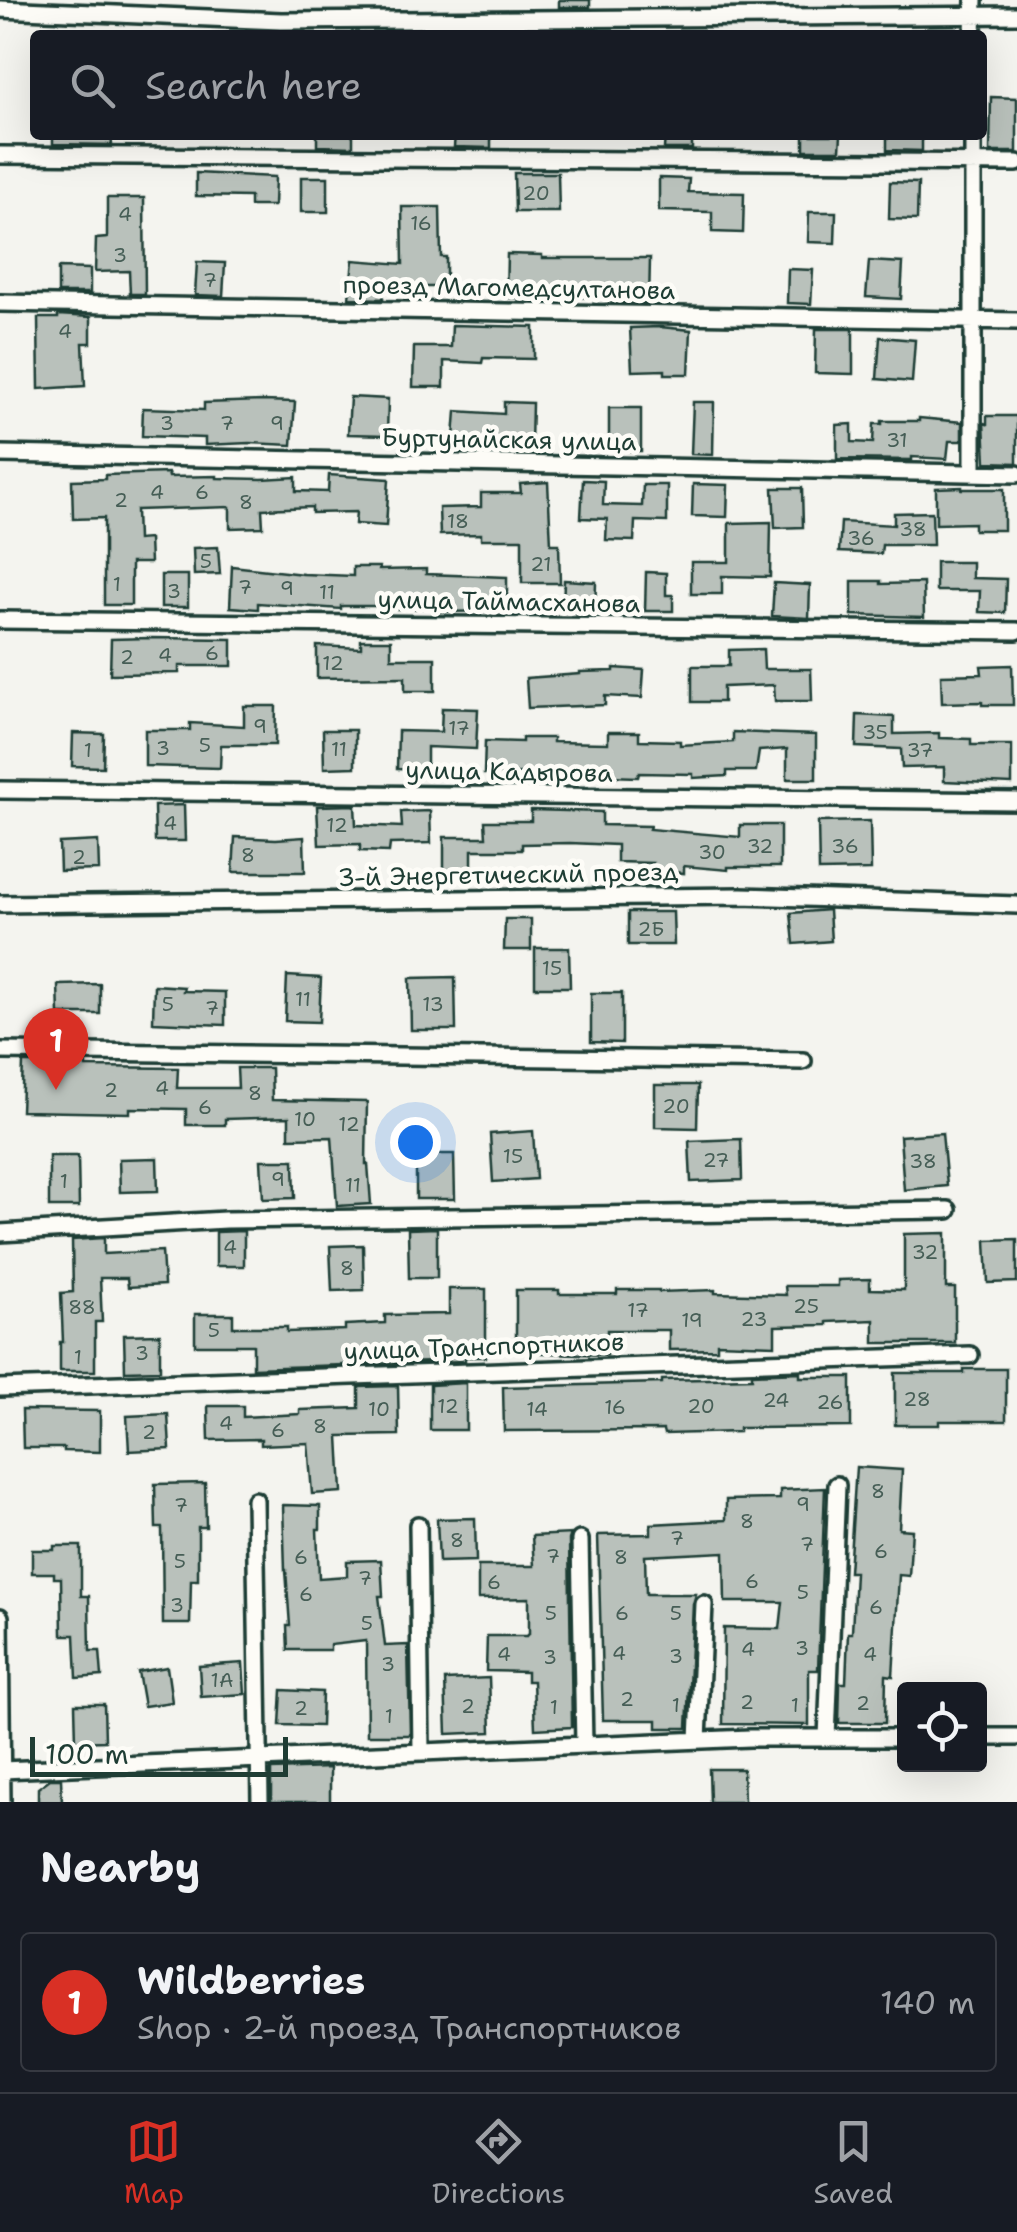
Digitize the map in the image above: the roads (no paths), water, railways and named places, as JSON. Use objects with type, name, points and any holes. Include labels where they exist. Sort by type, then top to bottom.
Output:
[{"type":"street","points":[[0,8],[280,21],[974,7],[1017,14]]},
{"type":"street","points":[[973,474],[974,140]]},
{"type":"street","points":[[0,156],[1017,163]]},
{"type":"street","name":"проезд Магомедсултанова","points":[[0,303],[1017,321]]},
{"type":"street","name":"Буртунайская улица","points":[[0,454],[1017,474]]},
{"type":"street","name":"улица Таймасханова","points":[[0,620],[1017,631]]},
{"type":"street","name":"улица Кадырова","points":[[0,790],[1017,801]]},
{"type":"street","name":"3-й Энергетический проезд","points":[[0,904],[741,896],[1017,905]]},
{"type":"street","points":[[0,1052],[804,1061]]},
{"type":"street","points":[[0,1234],[224,1220],[948,1210]]},
{"type":"street","name":"улица Транспортников","points":[[0,1388],[970,1354]]},
{"type":"street","points":[[827,1738],[837,1485]]},
{"type":"street","points":[[256,1500],[260,1802]]},
{"type":"street","points":[[418,1526],[422,1752]]},
{"type":"street","points":[[580,1540],[584,1745]]},
{"type":"street","points":[[698,1740],[704,1604]]},
{"type":"street","points":[[0,1617],[2,1802]]},
{"type":"street","points":[[987,1738],[1017,1737]]},
{"type":"street","points":[[2,1770],[698,1740],[897,1738]]},
{"type":"place","name":"Wildberries","points":[[56,1090]]}]
